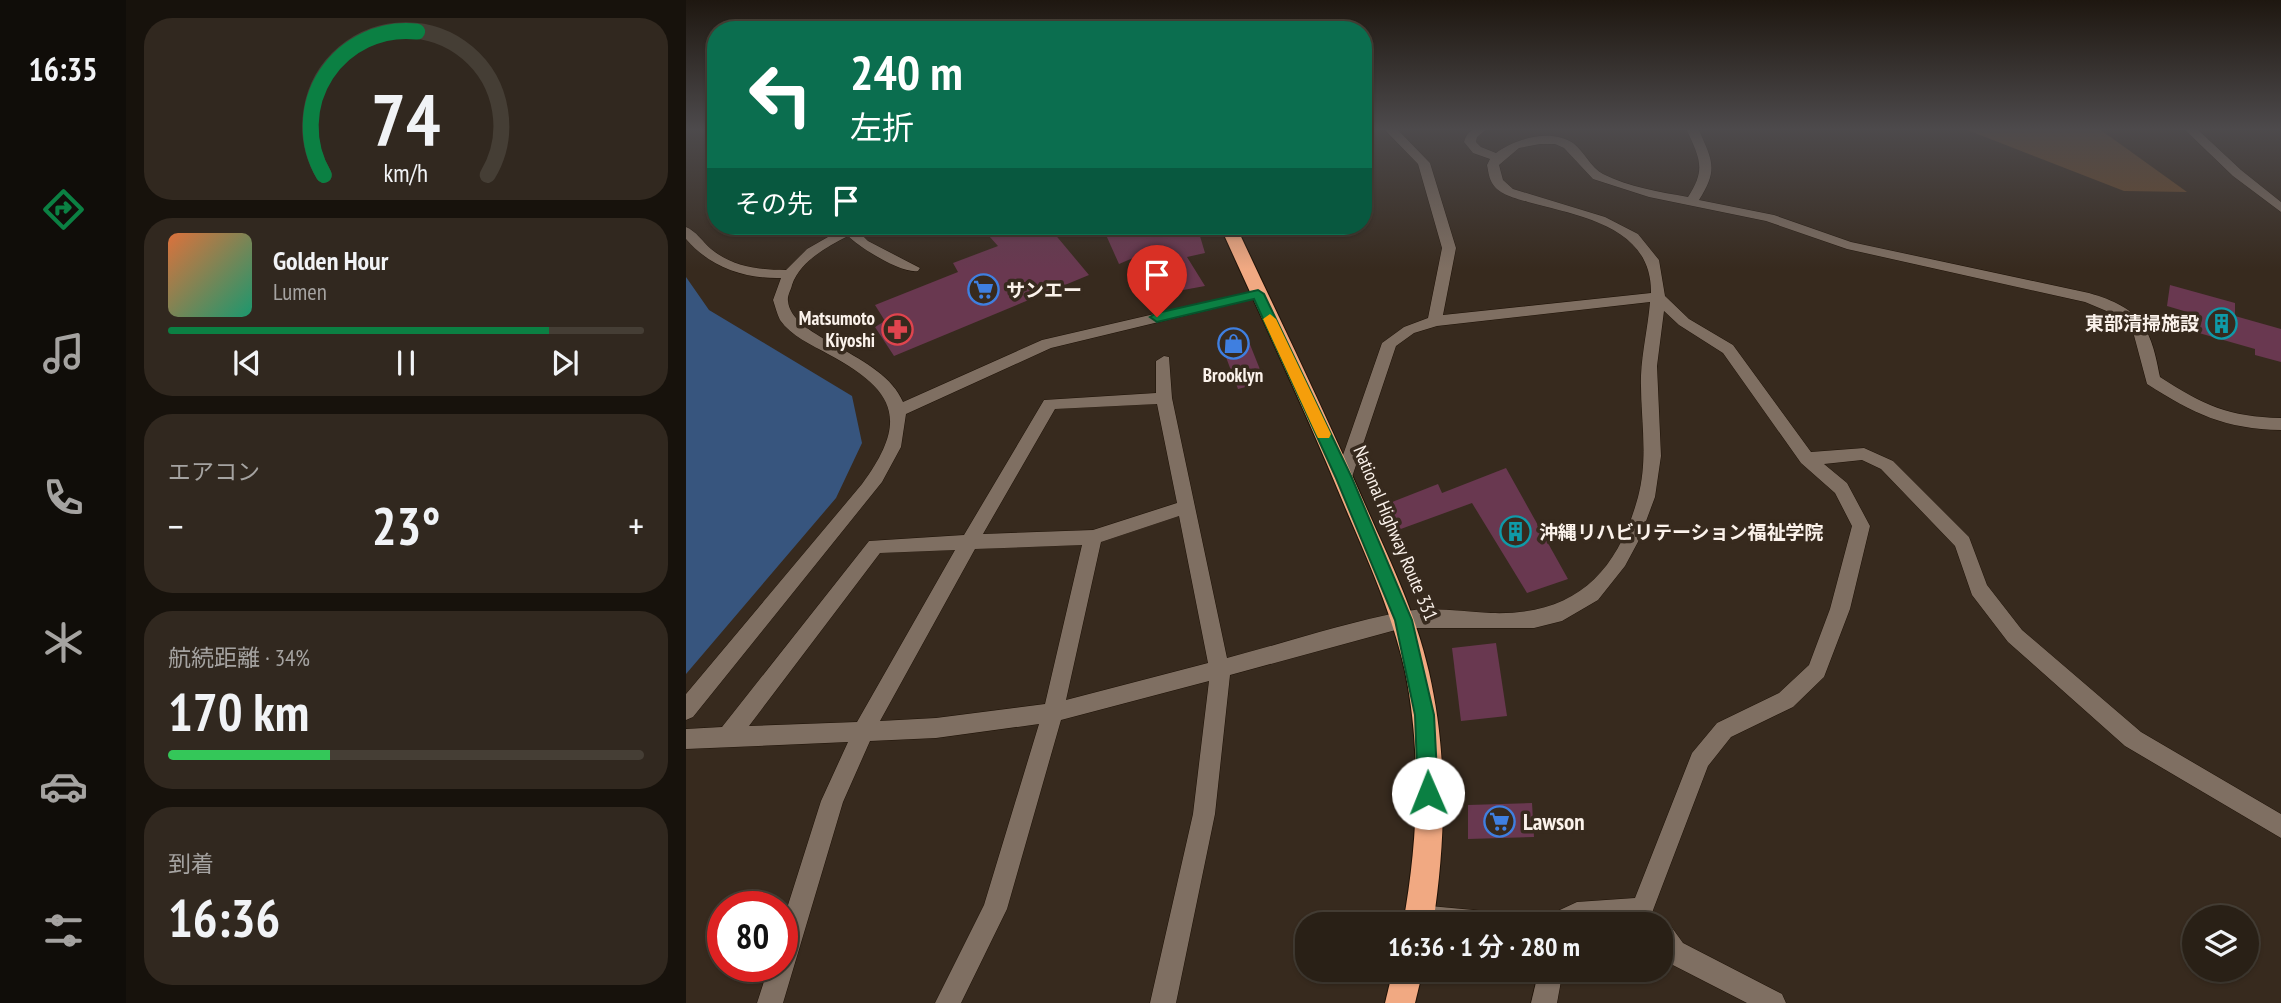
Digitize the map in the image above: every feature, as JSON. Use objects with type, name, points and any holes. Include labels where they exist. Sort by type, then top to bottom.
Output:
[{"type":"highway","name":"National Highway Route 331","points":[[1232,235],[1344,478],[1403,620],[1421,695],[1427,754],[1428,813],[1419,912]]},
{"type":"highway","points":[[1400,1003],[1405,982]]},
{"type":"street","points":[[1428,175],[1450,248],[1435,321]]},
{"type":"street","points":[[686,739],[936,728],[1053,713],[1403,620],[1437,616],[1504,622],[1539,620],[1572,608],[1597,589],[1631,537],[1650,477],[1653,456],[1649,368],[1657,297],[1657,270],[1653,259],[1635,238],[1607,223],[1509,192],[1497,181],[1495,175]]},
{"type":"street","points":[[1596,175],[1691,202],[1769,218],[1847,245],[2089,298],[2123,309],[2144,330],[2153,380],[2207,415],[2252,424],[2281,424]]},
{"type":"street","points":[[1691,202],[1707,175]]},
{"type":"street","points":[[2239,175],[2281,208]]},
{"type":"street","points":[[686,231],[699,249],[721,265],[757,274],[790,274]]},
{"type":"street","points":[[686,710],[882,467],[894,445],[898,411],[890,390],[878,377],[796,330],[785,319],[780,307],[780,294],[790,274],[810,253],[839,235]]},
{"type":"street","points":[[857,235],[863,244],[913,268]]},
{"type":"street","points":[[898,411],[1047,344],[1258,294]]},
{"type":"street","points":[[1344,478],[1389,343],[1409,330],[1435,321],[1657,297],[1684,322],[1728,349],[1807,459],[1841,488],[1861,526],[1836,621],[1817,671],[1786,700],[1724,730],[1700,760],[1649,912]]},
{"type":"street","points":[[1163,1003],[1204,814],[1220,670],[1164,398],[1164,361]]},
{"type":"street","points":[[770,1003],[832,801],[864,730],[933,604],[974,539],[1051,404],[1164,398]]},
{"type":"street","points":[[1807,459],[1864,454],[1887,465],[1963,542],[1979,589],[2015,636],[2133,739],[2281,827]]},
{"type":"street","points":[[727,738],[875,546],[974,539],[1093,537],[1188,506]]},
{"type":"street","points":[[948,1003],[995,909],[1053,713],[1093,537]]},
{"type":"street","points":[[1673,951],[1773,1003]]},
{"type":"street","points":[[1544,1003],[1548,982]]},
{"type":"shaded area","points":[[2082,175],[2163,175],[2187,192],[2124,191]]},
{"type":"water","points":[[686,277],[709,310],[852,396],[862,443],[836,498],[686,674]]},
{"type":"building","name":"サンエー","points":[[988,235],[1056,235],[1089,275],[894,356],[875,327],[885,321],[875,305],[958,272],[953,263],[998,246]]},
{"type":"building","points":[[1106,235],[1200,235],[1205,253],[1187,257],[1205,286],[1156,295],[1154,262],[1133,258],[1119,264]]},
{"type":"building","name":"東部清掃施設","points":[[2170,285],[2235,303],[2235,316],[2281,329],[2281,362],[2255,355],[2255,349],[2192,331],[2194,314],[2167,306]]},
{"type":"building","points":[[1247,337],[1265,382],[1238,389],[1221,344]]},
{"type":"building","name":"沖縄リハビリテーション福祉学院","points":[[1506,468],[1568,579],[1527,593],[1472,503],[1398,530],[1387,504],[1438,484],[1442,493]]},
{"type":"building","points":[[1496,643],[1507,716],[1461,721],[1452,648]]},
{"type":"building","name":"Lawson","points":[[1532,803],[1534,837],[1468,839],[1468,805]]},
{"type":"slow traffic","points":[[1270,319],[1323,434]]},
{"type":"place","name":"サンエー","points":[[983,290]]},
{"type":"place","name":"東部清掃施設","points":[[2222,323]]},
{"type":"place","name":"Matsumoto Kiyoshi","points":[[898,329]]},
{"type":"place","name":"Brooklyn","points":[[1233,344]]},
{"type":"place","name":"沖縄リハビリテーション福祉学院","points":[[1516,532]]},
{"type":"place","name":"Lawson","points":[[1500,821]]},
{"type":"route","points":[[1157,317],[1258,294],[1344,478],[1403,620],[1414,656],[1424,715],[1428,793]]}]
